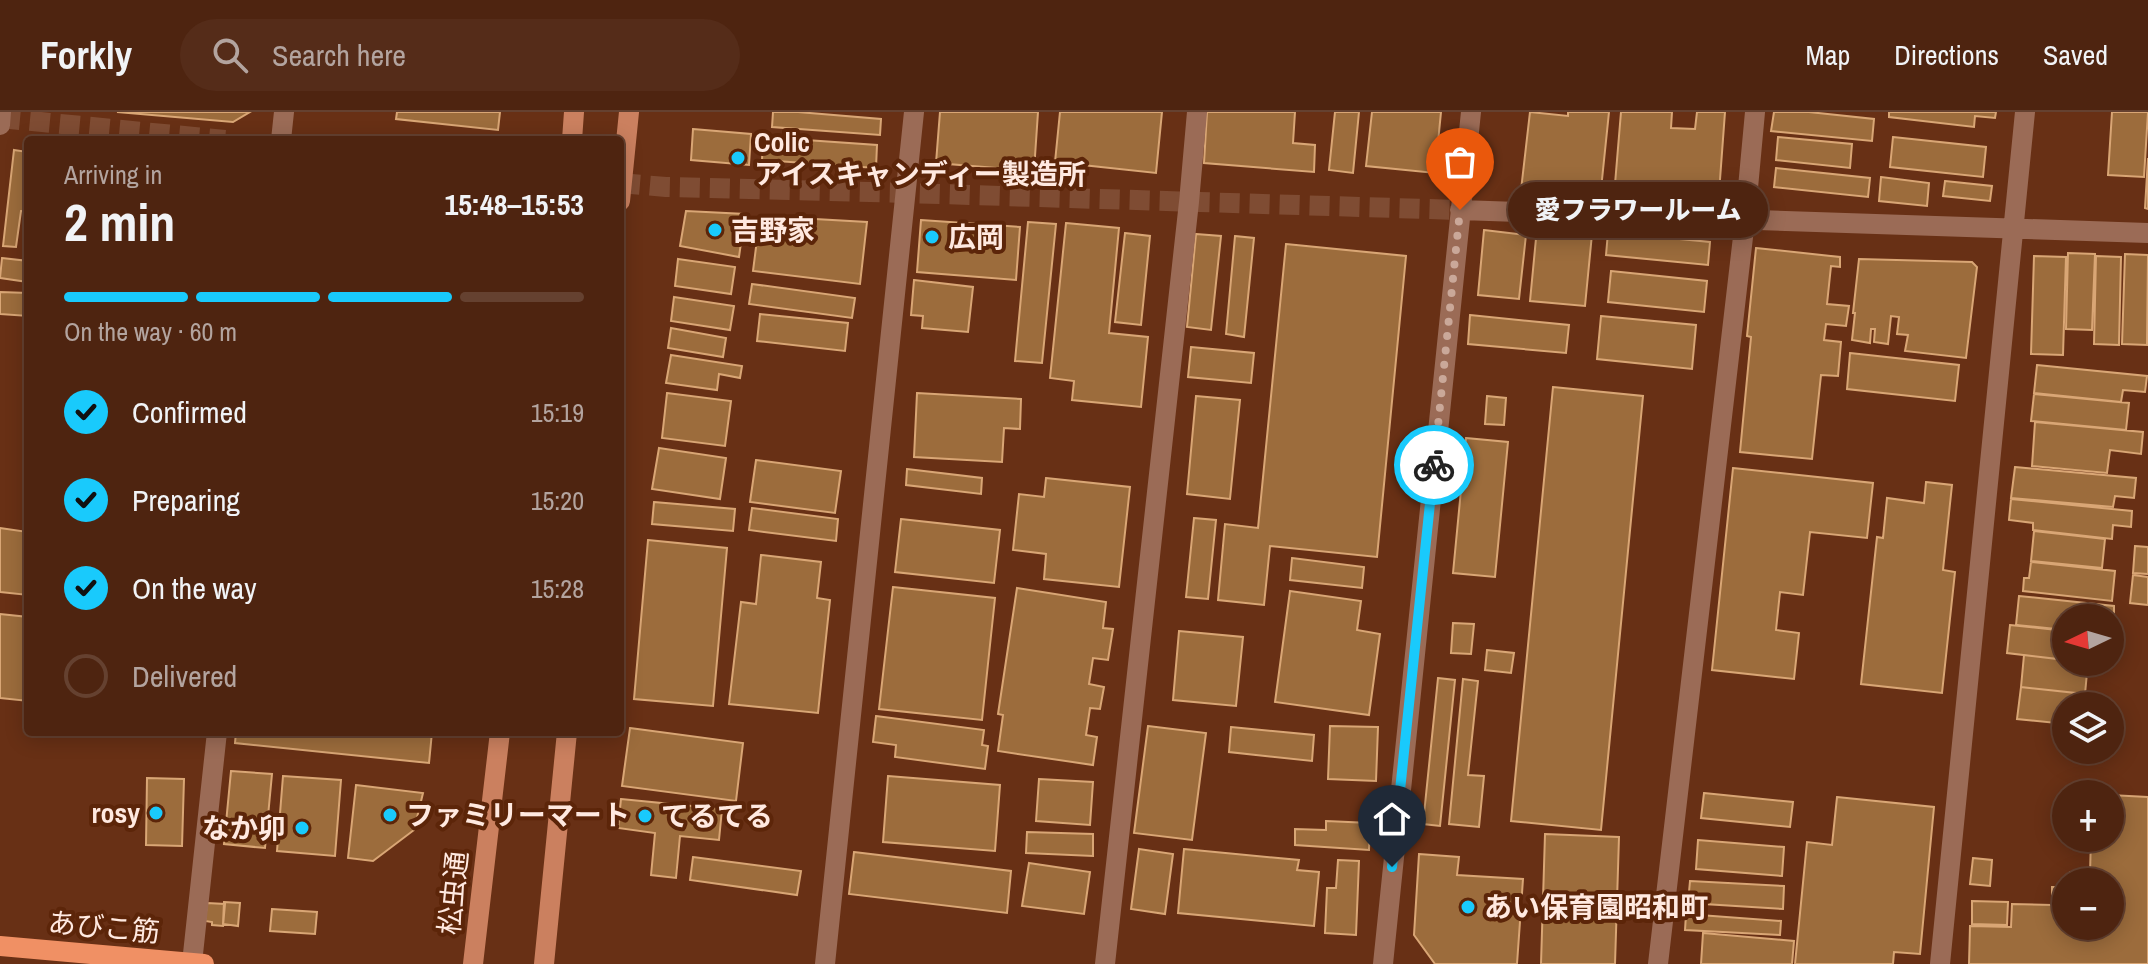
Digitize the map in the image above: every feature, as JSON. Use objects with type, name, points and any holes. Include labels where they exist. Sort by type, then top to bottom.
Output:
[{"type":"main road","name":"あびこ筋","points":[[0,946],[204,964]]},
{"type":"street","points":[[0,125],[1,112]]},
{"type":"street","points":[[281,136],[284,112]]},
{"type":"street","points":[[572,136],[574,112]]},
{"type":"street","points":[[624,161],[629,112]]},
{"type":"street","points":[[825,964],[914,112]]},
{"type":"street","points":[[1105,964],[1188,218],[1197,112]]},
{"type":"street","points":[[1383,964],[1471,112]]},
{"type":"street","points":[[1658,964],[1755,112]]},
{"type":"street","points":[[1940,964],[2025,112]]},
{"type":"street","points":[[1460,210],[2148,233]]},
{"type":"street","points":[[192,963],[217,736]]},
{"type":"street","name":"松虫通","points":[[473,964],[500,736]]},
{"type":"street","points":[[544,964],[567,736]]},
{"type":"building","points":[[117,112],[250,112],[233,122]]},
{"type":"building","points":[[397,112],[500,112],[498,130],[396,119]]},
{"type":"building","points":[[773,112],[881,119],[880,135],[772,127]]},
{"type":"building","points":[[940,112],[1038,112],[1034,171],[936,163]]},
{"type":"building","points":[[1060,112],[1162,112],[1156,173],[1055,162]]},
{"type":"building","points":[[1207,112],[1295,112],[1293,143],[1315,145],[1314,172],[1204,163]]},
{"type":"building","points":[[1335,112],[1359,112],[1353,173],[1329,170]]},
{"type":"building","points":[[1372,112],[1441,112],[1435,173],[1366,166]]},
{"type":"building","points":[[1530,112],[1568,116],[1568,112],[1609,112],[1600,199],[1521,190]]},
{"type":"building","points":[[1621,112],[1672,112],[1671,128],[1695,129],[1697,112],[1725,112],[1719,193],[1615,184]]},
{"type":"building","points":[[1774,112],[1809,112],[1874,119],[1872,141],[1771,131]]},
{"type":"building","points":[[1889,112],[1996,112],[1995,118],[1975,116],[1974,127],[1889,117]]},
{"type":"building","points":[[2112,112],[2148,112],[2144,177],[2108,175]]},
{"type":"building","points":[[693,129],[751,134],[749,165],[691,160]]},
{"type":"building","points":[[763,137],[877,145],[876,168],[762,160]]},
{"type":"building","points":[[1778,137],[1852,144],[1850,168],[1776,160]]},
{"type":"building","points":[[1893,137],[1986,147],[1983,177],[1890,167]]},
{"type":"building","points":[[14,150],[24,151],[24,211],[21,211],[16,247],[3,246]]},
{"type":"building","points":[[2148,158],[2148,209],[2145,208]]},
{"type":"building","points":[[1776,168],[1870,178],[1868,197],[1774,187]]},
{"type":"building","points":[[1881,177],[1929,183],[1927,206],[1879,201]]},
{"type":"building","points":[[1945,181],[1992,186],[1990,201],[1943,196]]},
{"type":"building","points":[[686,211],[745,214],[739,257],[680,246]]},
{"type":"building","points":[[760,216],[867,222],[860,284],[753,271]]},
{"type":"building","points":[[921,220],[1020,227],[1016,280],[917,272]]},
{"type":"building","points":[[1028,222],[1056,224],[1042,363],[1015,361]]},
{"type":"building","points":[[1066,223],[1119,228],[1109,333],[1148,337],[1141,407],[1072,400],[1074,381],[1050,378]]},
{"type":"building","points":[[1537,228],[1592,234],[1585,306],[1530,301]]},
{"type":"building","points":[[1484,230],[1526,235],[1519,299],[1478,295]]},
{"type":"building","points":[[1608,232],[1710,242],[1708,265],[1606,255]]},
{"type":"building","points":[[1125,233],[1150,236],[1141,325],[1115,322]]},
{"type":"building","points":[[1196,234],[1221,236],[1211,330],[1187,327]]},
{"type":"building","points":[[1235,236],[1254,238],[1244,337],[1226,334]]},
{"type":"building","points":[[1286,244],[1406,256],[1377,557],[1270,546],[1264,605],[1218,600],[1225,524],[1258,528]]},
{"type":"building","points":[[1756,248],[1840,257],[1840,267],[1831,266],[1827,304],[1849,306],[1846,326],[1826,324],[1824,340],[1841,342],[1838,376],[1821,375],[1812,459],[1740,452]]},
{"type":"building","points":[[2068,253],[2095,254],[2092,330],[2066,329]]},
{"type":"building","points":[[2125,254],[2148,255],[2147,345],[2122,344]]},
{"type":"building","points":[[2034,256],[2066,257],[2063,355],[2031,354]]},
{"type":"building","points":[[2096,256],[2121,257],[2119,345],[2094,344]]},
{"type":"building","points":[[2,258],[24,261],[24,281],[0,278]]},
{"type":"building","points":[[678,259],[735,267],[731,294],[675,286]]},
{"type":"building","points":[[1859,259],[1972,262],[1977,267],[1966,358],[1905,351],[1908,335],[1897,334],[1899,317],[1891,316],[1888,344],[1874,342],[1875,329],[1871,329],[1870,343],[1852,340]]},
{"type":"building","points":[[1611,271],[1707,281],[1704,312],[1608,302]]},
{"type":"building","points":[[914,280],[973,287],[968,332],[922,328],[923,316],[911,315]]},
{"type":"building","points":[[752,284],[855,298],[852,318],[749,304]]},
{"type":"building","points":[[0,292],[24,293],[24,316],[0,314]]},
{"type":"building","points":[[674,297],[734,306],[730,330],[671,321]]},
{"type":"building","points":[[760,314],[848,323],[845,351],[757,341]]},
{"type":"building","points":[[1470,315],[1569,325],[1566,353],[1468,344]]},
{"type":"building","points":[[1601,316],[1696,325],[1692,369],[1597,359]]},
{"type":"building","points":[[671,328],[726,338],[723,357],[668,348]]},
{"type":"building","points":[[1191,347],[1254,353],[1251,383],[1188,377]]},
{"type":"building","points":[[1850,353],[1959,365],[1955,401],[1847,389]]},
{"type":"building","points":[[671,355],[742,366],[740,378],[719,374],[717,390],[666,383]]},
{"type":"building","points":[[2037,365],[2147,376],[2145,392],[2123,390],[2121,402],[2034,393]]},
{"type":"building","points":[[1553,387],[1643,396],[1601,830],[1511,821]]},
{"type":"building","points":[[667,393],[731,401],[725,446],[662,438]]},
{"type":"building","points":[[917,393],[1021,399],[1020,429],[1004,428],[1002,462],[914,457]]},
{"type":"building","points":[[2034,394],[2129,403],[2126,430],[2031,421]]},
{"type":"building","points":[[1196,396],[1240,400],[1230,499],[1187,494]]},
{"type":"building","points":[[1487,396],[1506,398],[1504,425],[1485,424]]},
{"type":"building","points":[[2035,422],[2143,432],[2141,454],[2110,450],[2107,473],[2032,466]]},
{"type":"building","points":[[1466,438],[1508,442],[1495,577],[1453,573]]},
{"type":"building","points":[[659,448],[726,458],[720,499],[652,489]]},
{"type":"building","points":[[756,460],[841,471],[835,513],[750,502]]},
{"type":"building","points":[[2015,467],[2136,478],[2134,498],[2115,496],[2113,507],[2011,498]]},
{"type":"building","points":[[1733,468],[1873,483],[1867,538],[1810,532],[1803,595],[1780,592],[1776,630],[1799,633],[1794,679],[1712,670]]},
{"type":"building","points":[[907,469],[982,478],[981,494],[906,485]]},
{"type":"building","points":[[1046,478],[1130,487],[1119,587],[1044,579],[1046,554],[1013,550],[1019,494],[1044,497]]},
{"type":"building","points":[[1926,482],[1952,485],[1943,570],[1955,572],[1942,693],[1861,684],[1877,537],[1883,538],[1887,498],[1924,503]]},
{"type":"building","points":[[2011,499],[2132,511],[2131,527],[2113,525],[2112,539],[2033,530],[2033,523],[2009,520]]},
{"type":"building","points":[[654,502],[735,509],[733,531],[652,524]]},
{"type":"building","points":[[752,508],[838,519],[836,541],[749,530]]},
{"type":"building","points":[[1194,518],[1216,520],[1208,599],[1186,597]]},
{"type":"building","points":[[901,519],[1000,530],[994,583],[895,572]]},
{"type":"building","points":[[0,528],[24,531],[24,595],[0,592]]},
{"type":"building","points":[[2034,531],[2105,539],[2102,568],[2031,561]]},
{"type":"building","points":[[648,540],[727,548],[713,706],[634,699]]},
{"type":"building","points":[[2135,546],[2148,547],[2148,574],[2133,573]]},
{"type":"building","points":[[761,555],[821,562],[817,598],[830,600],[818,713],[729,704],[741,602],[756,604]]},
{"type":"building","points":[[1292,558],[1364,567],[1362,588],[1290,580]]},
{"type":"building","points":[[2031,562],[2115,571],[2112,601],[2023,591],[2024,578],[2029,578]]},
{"type":"building","points":[[2133,575],[2148,577],[2148,605],[2130,603]]},
{"type":"building","points":[[893,587],[995,598],[982,720],[879,709]]},
{"type":"building","points":[[1017,588],[1106,602],[1103,628],[1113,629],[1108,660],[1093,658],[1089,684],[1104,687],[1100,709],[1090,708],[1086,735],[1097,737],[1093,765],[998,751],[1003,715],[998,714]]},
{"type":"building","points":[[1290,591],[1361,601],[1357,630],[1380,634],[1369,715],[1275,702]]},
{"type":"building","points":[[2019,596],[2095,604],[2052,604],[2052,629],[2016,625]]},
{"type":"building","points":[[0,614],[24,617],[24,701],[0,698]]},
{"type":"building","points":[[1453,623],[1474,624],[1471,654],[1451,653]]},
{"type":"building","points":[[2010,625],[2052,630],[2052,658],[2007,653]]},
{"type":"building","points":[[1179,631],[1243,637],[1236,706],[1173,700]]},
{"type":"building","points":[[1487,650],[1514,653],[1511,673],[1485,670]]},
{"type":"building","points":[[2024,655],[2052,658],[2052,676],[2087,676],[2085,692],[2021,687]]},
{"type":"building","points":[[1438,678],[1455,680],[1440,826],[1423,824]]},
{"type":"building","points":[[1463,679],[1478,681],[1468,775],[1484,776],[1479,827],[1449,824]]},
{"type":"building","points":[[2021,687],[2067,692],[2052,692],[2052,723],[2017,719]]},
{"type":"building","points":[[876,716],[984,730],[982,745],[988,746],[985,769],[895,757],[896,745],[873,742]]},
{"type":"building","points":[[1148,726],[1206,733],[1192,840],[1134,833]]},
{"type":"building","points":[[1330,726],[1378,727],[1376,781],[1328,779]]},
{"type":"building","points":[[1231,727],[1314,735],[1312,761],[1229,752]]},
{"type":"building","points":[[630,728],[743,743],[736,801],[622,786]]},
{"type":"building","points":[[236,736],[432,736],[429,763],[235,743]]},
{"type":"building","points":[[231,771],[272,774],[265,848],[224,844]]},
{"type":"building","points":[[283,776],[341,780],[335,856],[277,851]]},
{"type":"building","points":[[888,776],[1000,785],[995,851],[883,842]]},
{"type":"building","points":[[147,778],[184,779],[182,846],[146,845]]},
{"type":"building","points":[[1039,779],[1093,782],[1090,825],[1036,821]]},
{"type":"building","points":[[356,785],[423,793],[414,830],[373,861],[348,858]]},
{"type":"building","points":[[1704,793],[1793,802],[1790,827],[1701,818]]},
{"type":"building","points":[[2124,796],[2148,797],[2148,964],[1969,964],[1970,926],[2011,927],[2012,904],[2052,905],[2052,940],[2124,940],[2124,868],[2090,868],[2091,852],[2124,852]]},
{"type":"building","points":[[1837,797],[1934,807],[1920,954],[1894,952],[1893,964],[1795,964],[1807,842],[1832,845]]},
{"type":"building","points":[[621,799],[722,809],[719,840],[680,836],[676,878],[651,875],[655,833],[618,828]]},
{"type":"building","points":[[1326,821],[1370,823],[1369,850],[1295,845],[1295,829],[1326,830]]},
{"type":"building","points":[[1027,832],[1093,834],[1093,856],[1026,853]]},
{"type":"building","points":[[1545,834],[1619,837],[1615,964],[1541,964]]},
{"type":"building","points":[[1698,840],[1784,847],[1782,876],[1696,869]]},
{"type":"building","points":[[1139,849],[1173,854],[1165,914],[1131,909]]},
{"type":"building","points":[[1184,849],[1299,860],[1297,870],[1319,872],[1314,926],[1178,913]]},
{"type":"building","points":[[854,852],[1011,871],[1007,913],[849,894]]},
{"type":"building","name":"あい保育園昭和町","points":[[1419,854],[1459,857],[1457,875],[1523,879],[1517,964],[1435,964],[1414,935]]},
{"type":"building","points":[[693,857],[801,871],[797,895],[690,880]]},
{"type":"building","points":[[1973,858],[1992,860],[1990,886],[1970,884]]},
{"type":"building","points":[[1338,860],[1359,861],[1356,935],[1325,933],[1327,888],[1336,888]]},
{"type":"building","points":[[1029,863],[1090,872],[1084,914],[1022,906]]},
{"type":"building","points":[[1690,881],[1784,886],[1783,909],[1688,903]]},
{"type":"building","points":[[1972,901],[2008,902],[2007,925],[1972,924]]},
{"type":"building","points":[[224,902],[240,903],[238,926],[223,924]]},
{"type":"building","points":[[207,903],[225,904],[223,926],[205,921]]},
{"type":"building","points":[[272,909],[317,912],[315,934],[270,931]]},
{"type":"building","points":[[1686,914],[1781,921],[1780,935],[1685,930]]},
{"type":"building","points":[[1703,933],[1794,941],[1792,964],[1701,964]]},
{"type":"tunnel","points":[[0,118],[184,136]]},
{"type":"tunnel","points":[[624,183],[1460,210]]},
{"type":"way so far","points":[[1434,465],[1460,210]]},
{"type":"place","name":"Colic アイスキャンディー製造所","points":[[738,158]]},
{"type":"place","name":"愛フラワールーム","points":[[1460,210]]},
{"type":"place","name":"吉野家","points":[[715,230]]},
{"type":"place","name":"広岡","points":[[932,237]]},
{"type":"place","name":"rosy","points":[[156,813]]},
{"type":"place","name":"ファミリーマート","points":[[390,815]]},
{"type":"place","name":"てるてる","points":[[645,816]]},
{"type":"place","name":"なか卯","points":[[302,828]]},
{"type":"place","name":"あい保育園昭和町","points":[[1468,907]]},
{"type":"route","points":[[1392,867],[1434,465]]}]
